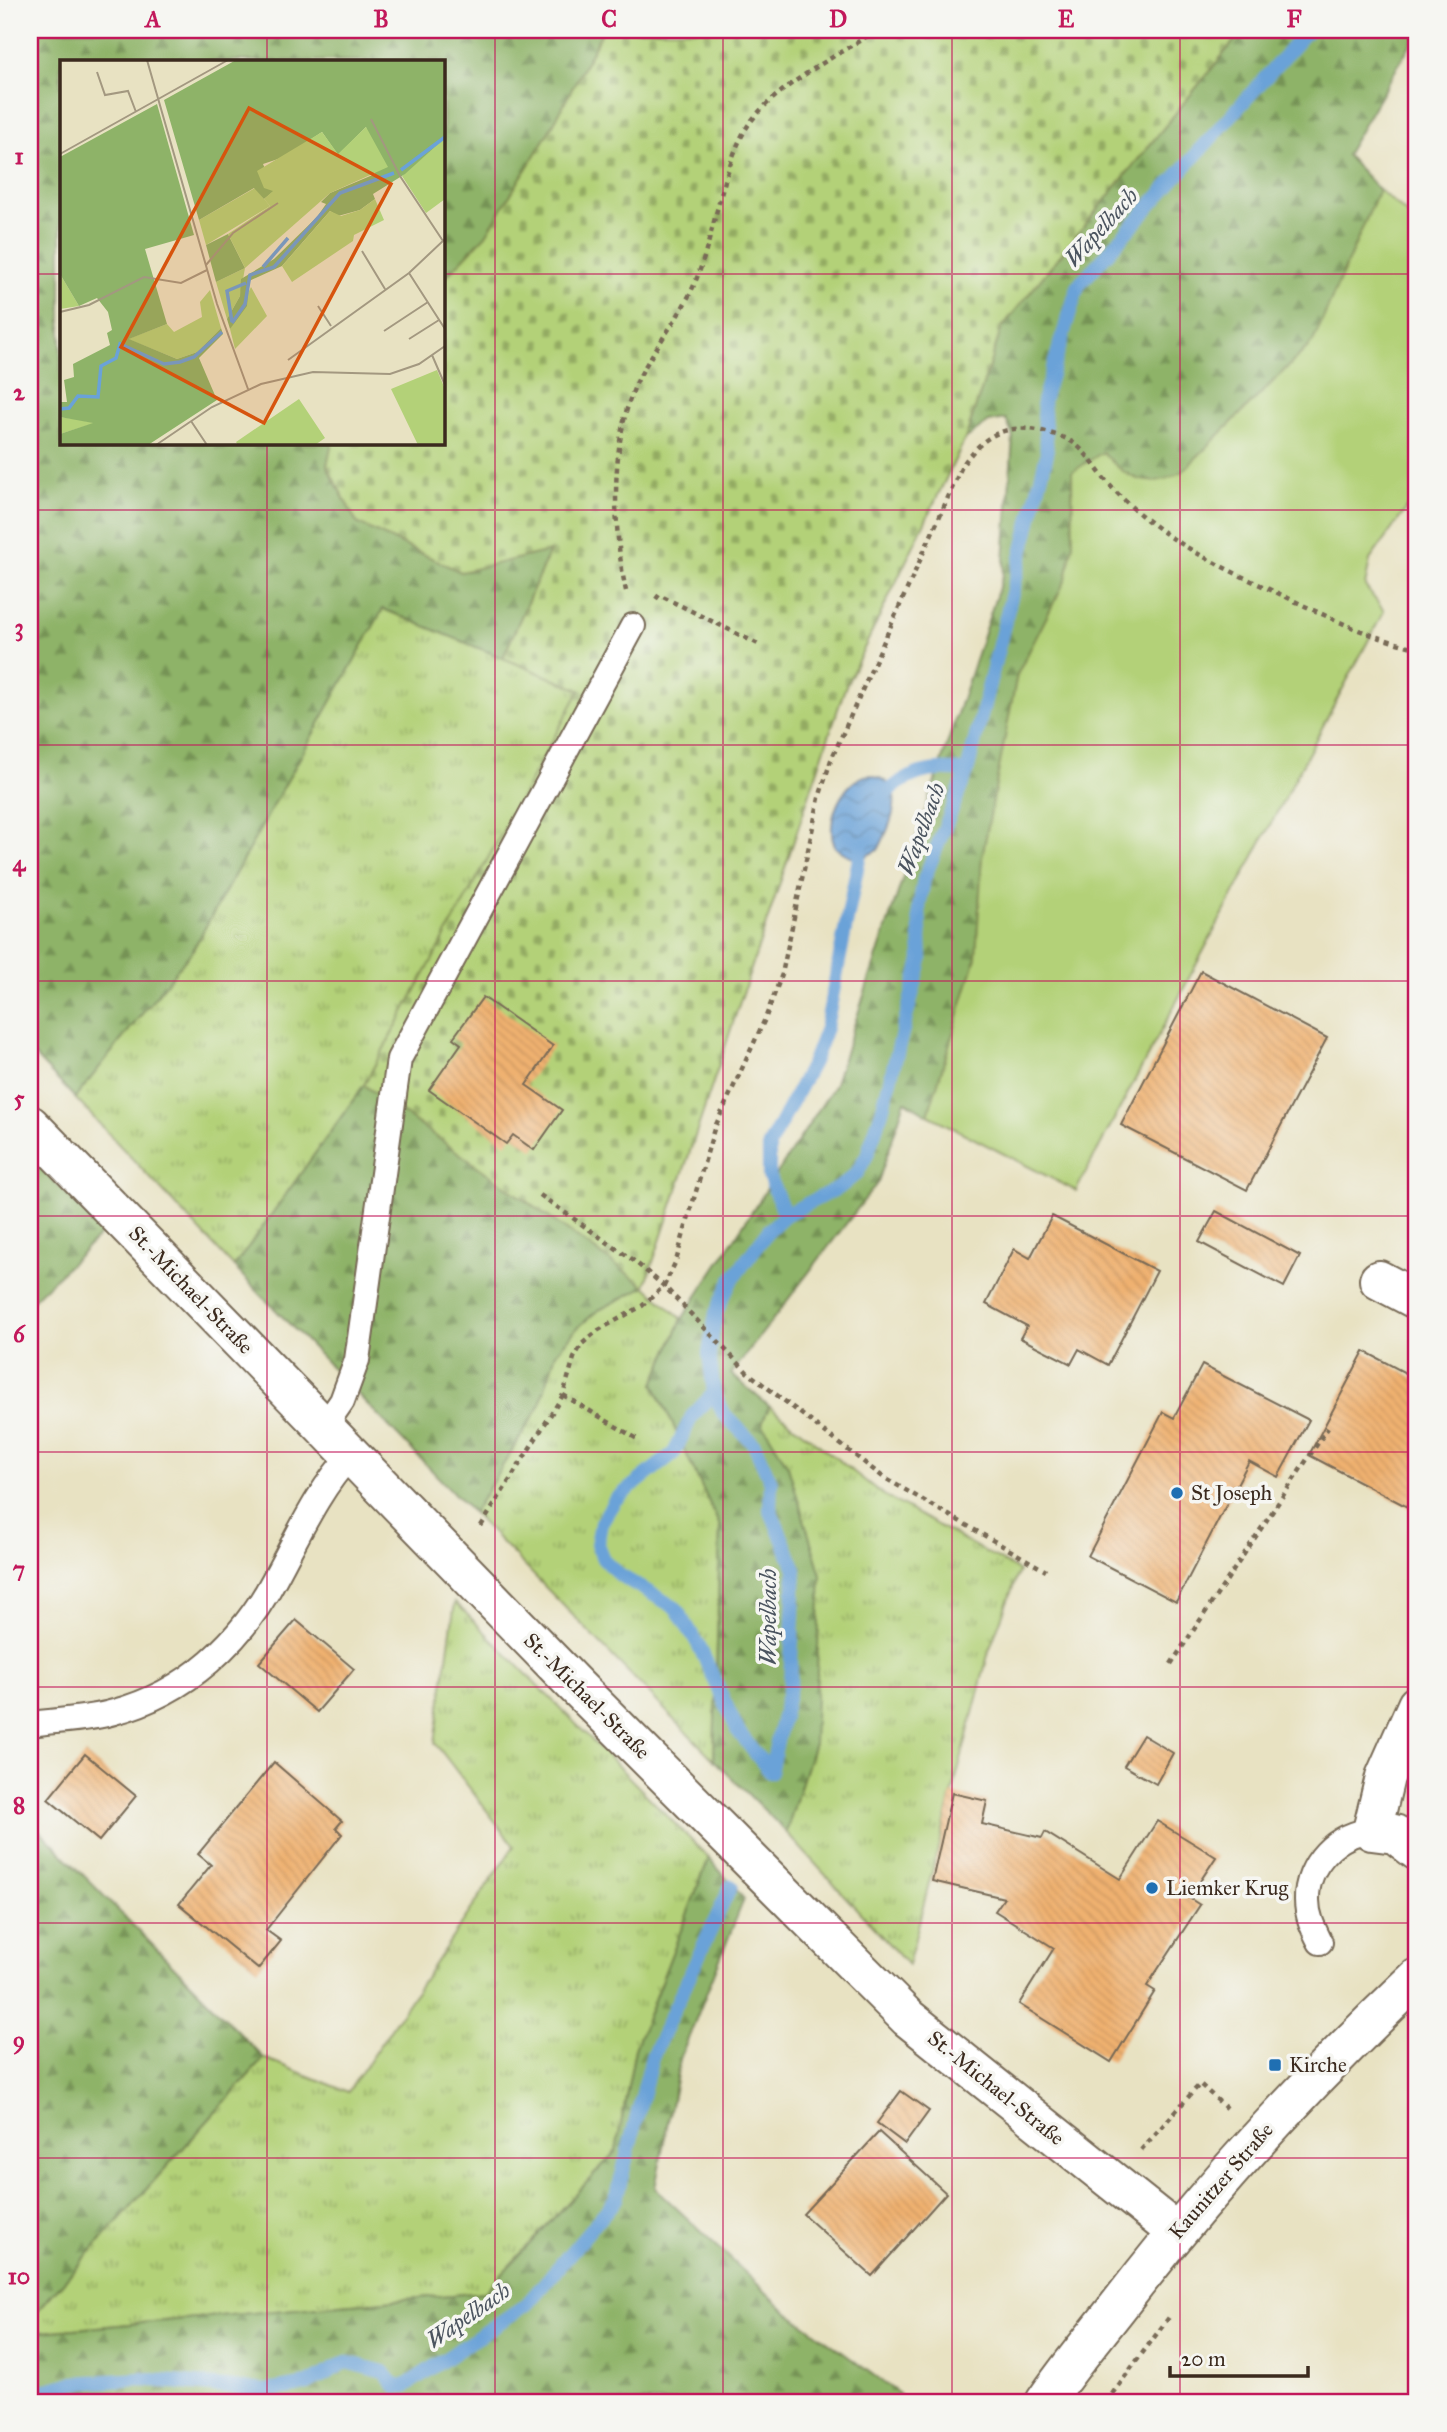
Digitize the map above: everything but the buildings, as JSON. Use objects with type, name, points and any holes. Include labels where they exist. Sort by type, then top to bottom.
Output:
[{"type":"street","name":"St.-Michael-Straße","points":[[30,1125],[584,1693],[908,2018],[1176,2232]]},
{"type":"street","points":[[1379,1280],[1417,1300]]},
{"type":"street","points":[[1417,1705],[1385,1777],[1372,1831],[1395,1835],[1417,1851]]},
{"type":"street","name":"Kaunitzer Straße","points":[[1045,2402],[1176,2232],[1258,2136],[1319,2071],[1417,1978]]},
{"type":"lane","points":[[324,1427],[342,1401],[357,1360],[399,1059],[633,626]]},
{"type":"lane","points":[[30,1724],[113,1713],[164,1694],[204,1668],[234,1639],[270,1588],[329,1479],[351,1455]]},
{"type":"lane","points":[[1320,1942],[1308,1910],[1311,1877],[1322,1856],[1339,1841],[1360,1831],[1372,1831]]},
{"type":"path","points":[[863,30],[867,36]]},
{"type":"path","points":[[633,626],[622,575],[616,504],[618,459],[631,399],[641,373],[680,314],[698,278],[737,147],[748,125],[785,90],[877,30]]},
{"type":"path","points":[[458,1563],[563,1395],[574,1358],[582,1344],[597,1331],[642,1306],[664,1286],[676,1261],[714,1129],[765,1019],[782,974],[819,798],[831,760],[962,466],[974,447],[1007,428],[1021,427],[1063,437],[1075,443],[1104,479],[1142,516],[1209,561],[1355,630],[1417,648]]},
{"type":"path","points":[[633,626],[659,595],[762,646]]},
{"type":"path","points":[[540,1195],[634,1261],[664,1286],[730,1357],[883,1477],[1046,1571]]},
{"type":"path","points":[[563,1395],[639,1440]]},
{"type":"path","points":[[1171,1664],[1328,1429]]},
{"type":"path","points":[[1113,2182],[1199,2084]]},
{"type":"path","points":[[1106,2402],[1176,2307]]},
{"type":"green space","points":[[30,30],[603,30],[553,125],[486,235],[444,279],[444,60],[60,60],[60,444],[332,444],[327,466],[357,523],[461,572],[550,550],[503,658],[383,609],[192,951],[75,1098],[30,1051]]},
{"type":"green space","points":[[603,30],[1243,30],[1002,327],[965,439],[845,688],[645,1286],[364,1085],[580,690],[503,658],[550,551],[461,572],[357,523],[327,466],[332,444],[444,444],[444,279],[486,235],[553,125]]},
{"type":"green space","points":[[1243,30],[1417,30],[1417,33],[1346,155],[1379,190],[1313,342],[1183,471],[1165,482],[1139,480],[1119,470],[1072,472],[1073,545],[1066,579],[1017,675],[982,858],[976,958],[928,1115],[905,1101],[878,1182],[731,1374],[769,1406],[762,1423],[788,1466],[821,1575],[814,1743],[786,1832],[714,1760],[720,1526],[654,1384],[682,1319],[834,1086],[1003,575],[1013,437],[1006,419],[989,422],[965,439],[1002,327]]},
{"type":"green space","points":[[1379,190],[1417,222],[1417,494],[1370,560],[1365,586],[1384,611],[1076,1191],[928,1115],[976,958],[982,858],[1017,675],[1066,579],[1073,545],[1072,472],[1103,452],[1121,470],[1139,480],[1160,480],[1183,471],[1313,342]]},
{"type":"green space","points":[[383,608],[581,690],[364,1085],[234,1267],[75,1098],[192,951]]},
{"type":"green space","points":[[364,1085],[645,1286],[597,1311],[577,1328],[556,1353],[539,1407],[473,1513],[234,1267]]},
{"type":"green space","points":[[30,1156],[103,1232],[30,1303]]},
{"type":"green space","points":[[645,1286],[682,1319],[654,1384],[720,1526],[714,1760],[473,1513],[539,1407],[556,1353],[577,1328],[597,1311]]},
{"type":"green space","points":[[769,1406],[882,1494],[1019,1571],[989,1651],[908,1965],[786,1832],[814,1743],[762,1423]]},
{"type":"green space","points":[[455,1602],[709,1858],[635,2049],[616,2151],[485,2292],[30,2333],[30,2319],[264,2058],[348,2092],[514,1846],[435,1743]]},
{"type":"green space","points":[[30,1821],[264,2058],[30,2319]]},
{"type":"green space","points":[[709,1858],[744,1899],[680,2059],[655,2188],[785,2310],[910,2402],[30,2402],[30,2333],[485,2292],[616,2151],[635,2049]]},
{"type":"water","points":[[870,775],[883,779],[890,787],[894,806],[888,829],[878,850],[857,860],[836,848],[832,827],[844,793],[851,784]]},
{"type":"waterway","name":"Wapelbach","points":[[770,1772],[790,1686],[795,1569],[770,1509],[771,1482],[754,1444],[723,1413],[714,1393],[709,1353],[716,1313],[731,1281],[769,1230],[785,1215],[840,1187],[857,1173],[867,1155],[882,1111],[921,960],[919,907],[924,879],[967,772],[1047,454],[1043,401],[1078,286],[1308,30]]},
{"type":"waterway","points":[[880,799],[909,777],[920,773],[942,770],[967,772]]},
{"type":"waterway","points":[[785,1215],[769,1176],[769,1145],[813,1062],[826,1028],[862,843]]},
{"type":"waterway","points":[[714,1393],[692,1416],[674,1453],[615,1500],[601,1523],[597,1544],[603,1559],[621,1576],[676,1608],[698,1644],[738,1731],[770,1772]]},
{"type":"waterway","name":"Wapelbach","points":[[30,2394],[74,2383],[142,2379],[267,2391],[308,2384],[346,2362],[384,2372],[396,2387],[405,2386],[527,2304],[616,2199],[652,2057],[731,1886]]},
{"type":"place","name":"St Joseph","points":[[1177,1493]]},
{"type":"place","name":"Liemker Krug","points":[[1152,1888]]},
{"type":"place","name":"Kirche","points":[[1275,2065]]}]
